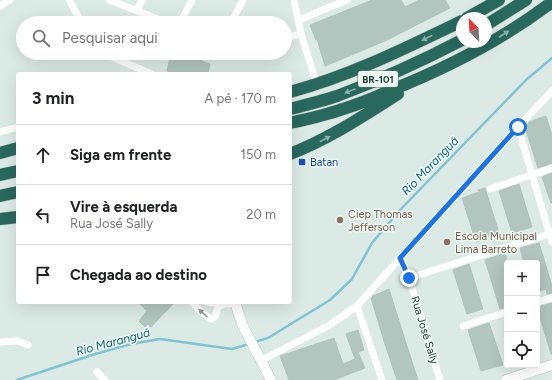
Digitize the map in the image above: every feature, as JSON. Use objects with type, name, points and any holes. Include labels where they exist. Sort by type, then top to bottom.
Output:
[{"type":"highway","points":[[478,12],[499,0]]},
{"type":"highway","points":[[492,21],[526,0]]},
{"type":"highway","name":"BR-101","points":[[292,122],[345,109],[420,79],[491,43],[552,2]]},
{"type":"highway","points":[[292,91],[317,85],[406,49],[456,24]]},
{"type":"highway","name":"BR-101","points":[[292,108],[336,96],[387,76],[428,58],[456,43]]},
{"type":"highway","points":[[292,153],[332,135],[358,120],[420,79]]},
{"type":"highway","points":[[0,153],[16,149]]},
{"type":"highway","points":[[0,175],[16,171]]},
{"type":"highway","points":[[0,196],[16,192]]},
{"type":"highway","points":[[0,219],[16,217]]},
{"type":"main road","points":[[235,304],[242,324],[270,380]]},
{"type":"main road","points":[[506,380],[552,365]]},
{"type":"street","points":[[0,6],[10,0]]},
{"type":"street","points":[[69,0],[78,16]]},
{"type":"street","points":[[109,0],[151,16]]},
{"type":"street","points":[[137,10],[142,0]]},
{"type":"street","points":[[184,16],[192,0]]},
{"type":"street","points":[[235,16],[243,0]]},
{"type":"street","points":[[294,0],[301,34],[317,85]]},
{"type":"street","points":[[299,20],[343,1]]},
{"type":"street","points":[[292,36],[301,34]]},
{"type":"street","points":[[118,60],[147,72]]},
{"type":"street","points":[[260,361],[322,330],[357,306],[552,91]]},
{"type":"street","points":[[518,127],[551,233],[552,242]]},
{"type":"street","points":[[0,132],[16,128]]},
{"type":"street","points":[[490,189],[552,168]]},
{"type":"street","points":[[409,278],[551,233]]},
{"type":"street","name":"Rua José Sally","points":[[400,258],[409,278],[440,380]]},
{"type":"street","points":[[540,301],[552,298]]},
{"type":"street","points":[[194,304],[211,319],[215,317],[218,307],[224,304]]},
{"type":"street","points":[[357,306],[382,380]]},
{"type":"street","points":[[463,326],[504,313]]},
{"type":"street","points":[[0,342],[17,342],[28,346]]},
{"type":"street","points":[[97,372],[105,380]]},
{"type":"building","points":[[372,0],[401,0],[405,7],[419,0],[445,0],[450,8],[385,41],[325,66],[317,39],[316,40],[310,25]]},
{"type":"building","points":[[169,60],[200,60],[210,64],[208,72],[167,71]]},
{"type":"building","points":[[546,116],[552,135],[552,163],[538,168],[525,127],[529,122]]},
{"type":"building","points":[[552,173],[552,203],[551,203],[542,177]]},
{"type":"building","points":[[519,184],[532,227],[512,233],[499,191]]},
{"type":"building","points":[[485,188],[499,233],[482,238],[483,240],[476,242],[462,198],[479,192],[478,190]]},
{"type":"building","points":[[539,243],[552,286],[552,293],[547,294],[546,289],[540,291],[540,260],[523,260],[520,248]]},
{"type":"building","points":[[505,253],[507,260],[504,260],[504,308],[500,309],[485,260]]},
{"type":"building","points":[[469,264],[483,309],[467,314],[453,270]]},
{"type":"building","points":[[389,289],[418,380],[397,380],[384,341],[371,298]]},
{"type":"building","points":[[552,303],[552,354],[540,317],[540,306]]},
{"type":"building","points":[[140,304],[173,304],[151,327],[148,324],[145,327],[139,321],[147,311]]},
{"type":"building","points":[[489,323],[503,365],[481,371],[468,330]]},
{"type":"building","points":[[358,330],[364,350],[358,352],[365,368],[334,380],[289,380],[280,356],[334,338],[343,364],[355,359],[346,334]]},
{"type":"waterway","name":"Rio Maranguá","points":[[254,342],[268,338],[330,300],[352,279],[372,243],[400,210],[527,79],[552,58]]},
{"type":"waterway","name":"Rio Maranguá","points":[[17,380],[95,354],[131,344],[160,339],[232,349],[249,344]]},
{"type":"place","name":"Batan","points":[[302,162]]},
{"type":"place","name":"Ciep Thomas Jefferson","points":[[340,220]]},
{"type":"place","name":"Escola Municipal Lima Barreto","points":[[447,242]]},
{"type":"route","points":[[409,278],[400,258],[518,127]]}]
